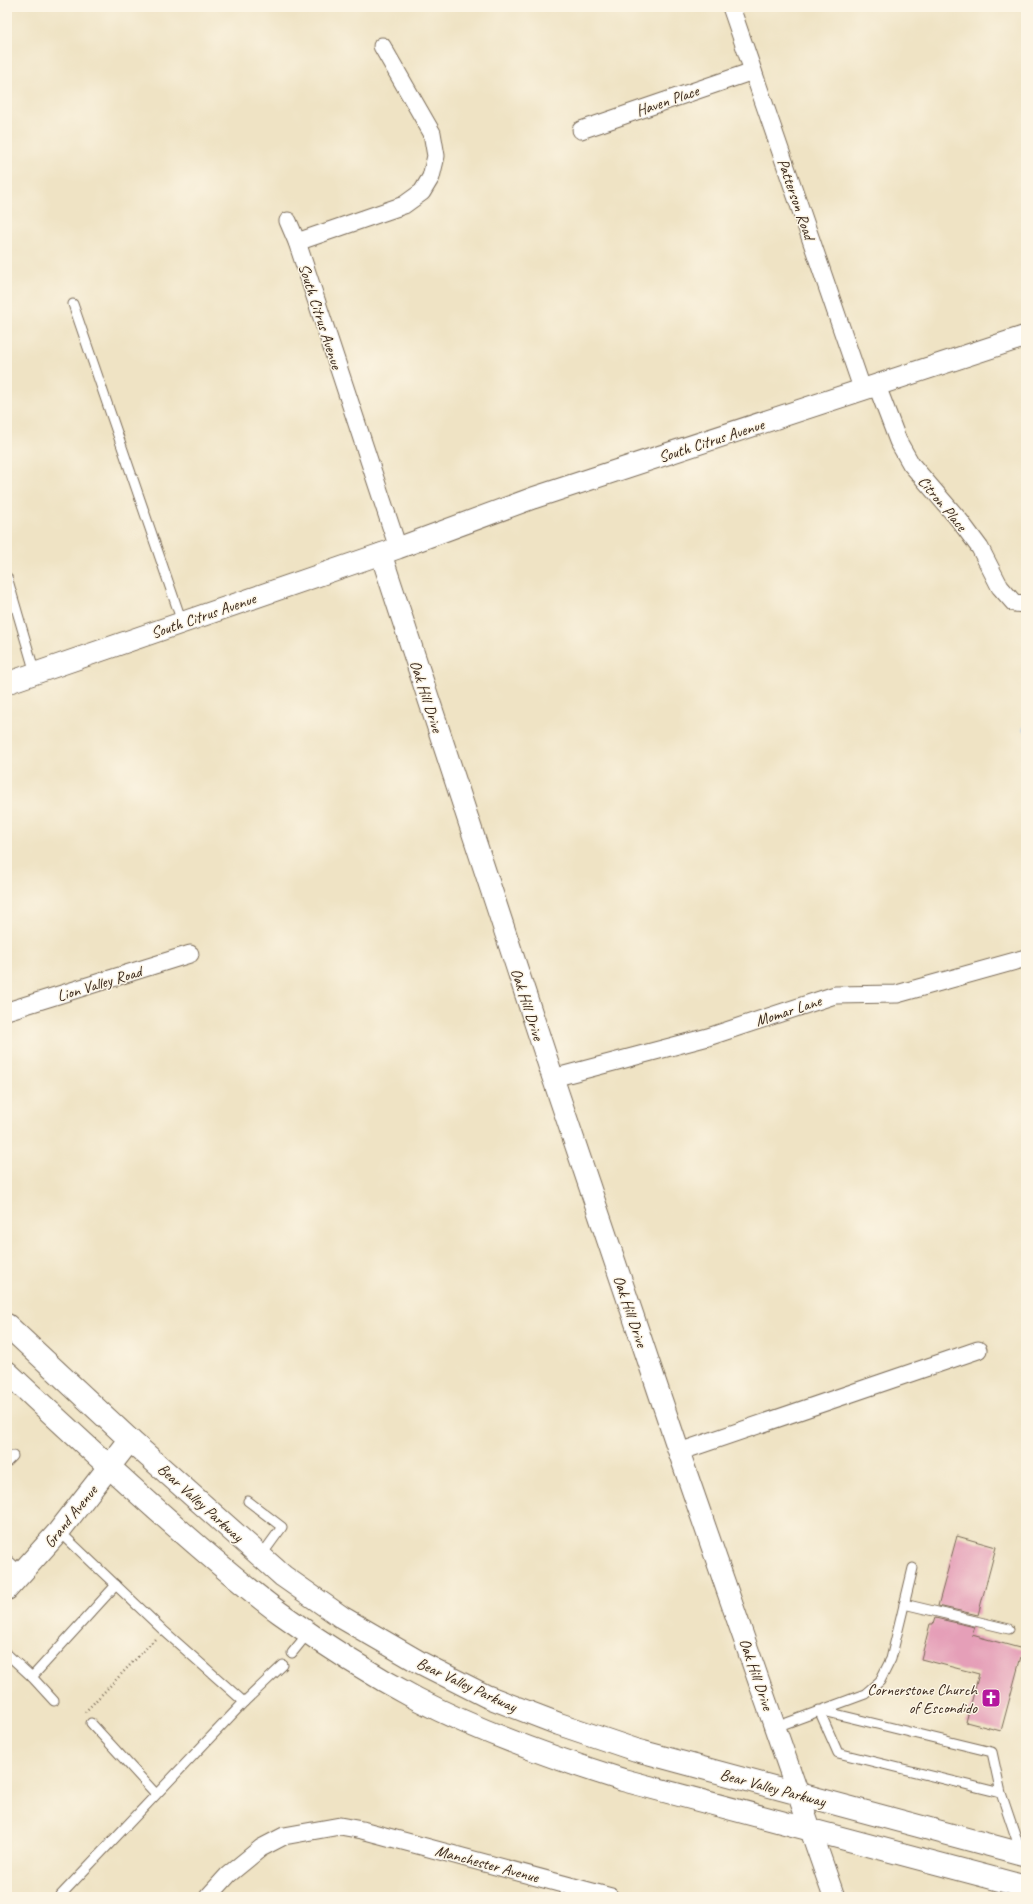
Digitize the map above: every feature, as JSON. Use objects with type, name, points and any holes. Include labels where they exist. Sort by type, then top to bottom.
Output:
[{"type":"main road","name":"Bear Valley Parkway","points":[[7,1326],[130,1440],[283,1576],[343,1618],[419,1662],[486,1696],[560,1724],[636,1750],[799,1795],[1024,1854]]},
{"type":"main road","name":"Bear Valley Parkway","points":[[7,1372],[215,1561],[279,1612],[417,1699],[523,1746],[576,1766],[623,1780],[1026,1887]]},
{"type":"main road","name":"Grand Avenue","points":[[7,1590],[14,1566],[59,1532],[130,1440]]},
{"type":"street","name":"Patterson Road","points":[[731,7],[870,388]]},
{"type":"street","points":[[297,242],[404,205],[422,192],[431,177],[436,156],[432,134],[382,46]]},
{"type":"street","name":"Haven Place","points":[[581,130],[753,70]]},
{"type":"street","name":"South Citrus Avenue","points":[[288,221],[297,242],[390,551]]},
{"type":"street","name":"South Citrus Avenue","points":[[7,683],[390,551],[533,498],[1026,336]]},
{"type":"street","name":"Citron Place","points":[[870,388],[911,464],[960,521],[980,548],[1000,587],[1014,603],[1026,604]]},
{"type":"street","name":"Oak Hill Drive","points":[[390,551],[553,1078],[679,1452],[834,1897]]},
{"type":"street","name":"Lion Valley Road","points":[[7,1011],[190,954]]},
{"type":"street","name":"Momar Lane","points":[[553,1078],[708,1037],[835,995],[897,994],[1026,958]]},
{"type":"street","points":[[679,1452],[978,1350]]},
{"type":"street","name":"Manchester Avenue","points":[[208,1897],[228,1875],[261,1848],[284,1836],[340,1826],[362,1830],[611,1897]]},
{"type":"lane","points":[[73,304],[182,622]]},
{"type":"lane","points":[[7,577],[35,673]]},
{"type":"lane","points":[[248,1501],[282,1526],[261,1556]]},
{"type":"lane","points":[[59,1532],[163,1630],[244,1702]]},
{"type":"lane","points":[[776,1727],[865,1694],[880,1681],[891,1659],[913,1568]]},
{"type":"lane","points":[[32,1677],[116,1585]]},
{"type":"lane","points":[[904,1604],[1009,1629]]},
{"type":"lane","points":[[292,1653],[309,1632]]},
{"type":"lane","points":[[7,1654],[32,1677],[54,1701]]},
{"type":"lane","points":[[59,1897],[244,1702],[283,1665]]},
{"type":"lane","points":[[819,1710],[838,1753],[1001,1793]]},
{"type":"lane","points":[[819,1710],[992,1752],[1001,1793],[1024,1854]]},
{"type":"lane","points":[[91,1723],[156,1794]]},
{"type":"path","points":[[82,1715],[163,1630]]},
{"type":"building","points":[[957,1536],[996,1547],[978,1615],[938,1606]]},
{"type":"building","name":"Cornerstone Church of Escondido","points":[[935,1618],[975,1627],[972,1635],[1023,1649],[1001,1731],[966,1722],[979,1674],[921,1659],[930,1624],[933,1624]]},
{"type":"place","name":"Cornerstone Church of Escondido","points":[[991,1698]]}]
